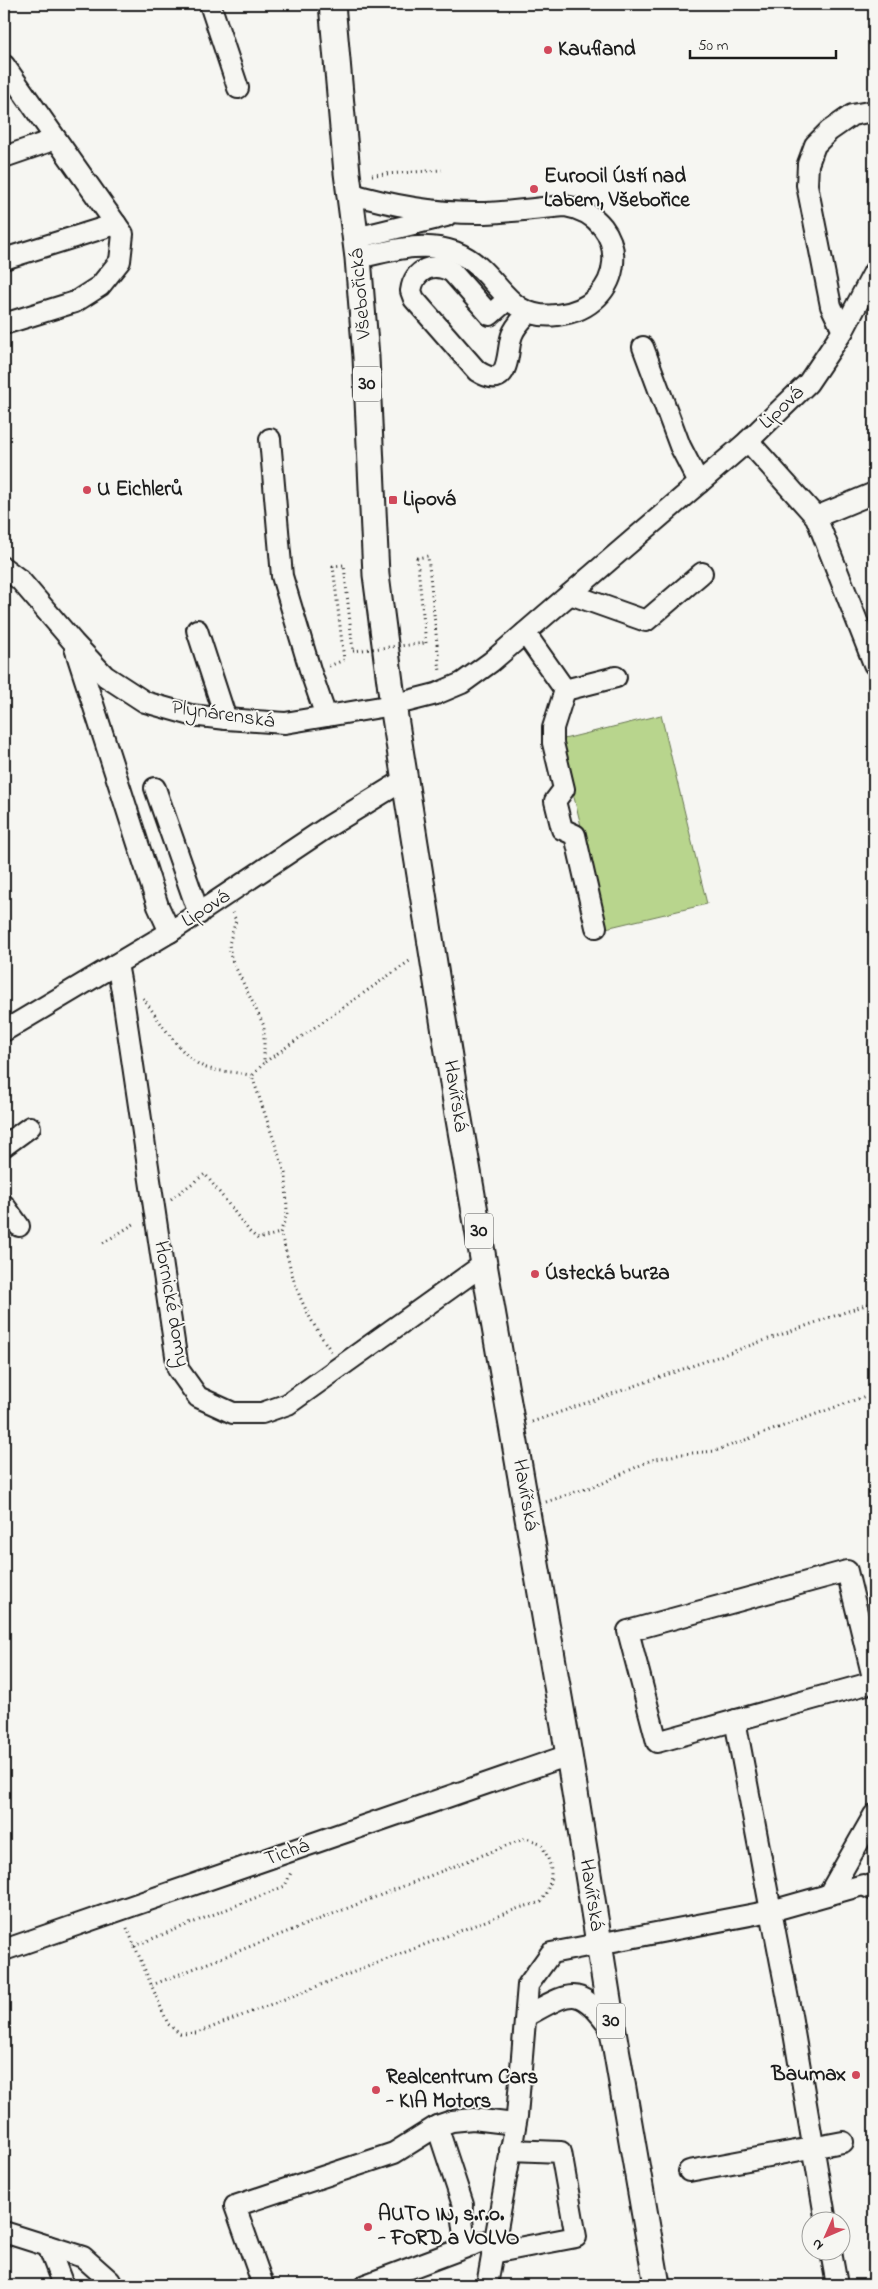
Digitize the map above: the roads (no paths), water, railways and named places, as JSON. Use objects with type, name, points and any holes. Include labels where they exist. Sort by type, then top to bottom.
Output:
[{"type":"main road","name":"Všebořická","points":[[332,4],[366,357],[376,576],[393,705]]},
{"type":"main road","name":"Havířská","points":[[393,705],[484,1264],[570,1756],[613,2031],[657,2285]]},
{"type":"street","points":[[210,4],[238,88]]},
{"type":"street","points":[[4,65],[123,234],[120,261],[100,286],[75,302],[4,324]]},
{"type":"street","points":[[843,331],[831,306],[807,185],[808,164],[816,145],[829,131],[852,115],[874,111]]},
{"type":"street","points":[[4,158],[56,139]]},
{"type":"street","points":[[350,193],[388,204],[458,212],[493,212],[564,206],[586,212],[605,230],[611,241],[612,271],[595,302],[585,308],[558,315],[543,316],[528,314],[520,310],[479,266],[454,252],[427,246],[357,248]]},
{"type":"street","points":[[357,248],[374,232],[428,222],[458,212]]},
{"type":"street","points":[[4,259],[116,224]]},
{"type":"street","points":[[508,299],[490,315],[452,272],[436,266],[421,271],[416,277],[411,291],[414,299],[477,371],[485,376],[493,377],[499,375],[507,366],[511,335],[528,314]]},
{"type":"street","name":"Lipová","points":[[393,705],[436,694],[462,683],[491,662],[748,441],[808,383],[843,331],[874,272]]},
{"type":"street","points":[[643,347],[680,446],[699,483]]},
{"type":"street","points":[[270,439],[282,576],[311,674],[326,716]]},
{"type":"street","points":[[748,441],[816,517],[874,664]]},
{"type":"street","points":[[816,517],[874,493]]},
{"type":"street","name":"Plynárenská","points":[[4,568],[20,580],[105,676],[145,702],[191,715],[285,723],[393,705]]},
{"type":"street","points":[[570,594],[646,621],[702,573]]},
{"type":"street","points":[[197,630],[226,719]]},
{"type":"street","points":[[525,633],[564,690]]},
{"type":"street","name":"Plynárenská","points":[[74,643],[158,906],[170,932]]},
{"type":"street","points":[[564,690],[616,677]]},
{"type":"street","points":[[564,690],[553,728],[553,743],[564,789],[555,801],[562,829],[575,835],[596,927]]},
{"type":"street","name":"Lipová","points":[[4,1031],[199,914],[329,826],[404,780]]},
{"type":"street","points":[[155,788],[199,914]]},
{"type":"street","name":"Hornické domy","points":[[116,964],[122,991],[178,1369],[198,1397],[233,1413],[262,1413],[288,1404],[484,1264]]},
{"type":"street","points":[[4,1146],[30,1126]]},
{"type":"street","points":[[4,1204],[19,1226]]},
{"type":"street","points":[[847,1572],[874,1682],[735,1720],[657,1742],[628,1631],[847,1572]]},
{"type":"street","points":[[735,1720],[791,2015],[824,2212]]},
{"type":"street","name":"Tichá","points":[[4,1950],[570,1756]]},
{"type":"street","points":[[829,1894],[874,1815]]},
{"type":"street","points":[[482,2283],[493,2247],[515,2124],[528,1985],[551,1953],[599,1942],[771,1910],[863,1885],[874,1890]]},
{"type":"street","points":[[526,2016],[560,1997],[578,1995],[594,2006],[613,2031]]},
{"type":"street","points":[[263,2285],[235,2206],[394,2153],[437,2126],[473,2119],[515,2124]]},
{"type":"street","points":[[437,2126],[463,2206],[464,2236],[472,2245]]},
{"type":"street","points":[[688,2171],[844,2142]]},
{"type":"street","points":[[365,2285],[480,2242],[493,2247],[576,2237],[561,2152],[510,2150]]},
{"type":"street","points":[[4,2232],[83,2257],[112,2285]]},
{"type":"street","points":[[48,2246],[63,2285]]},
{"type":"street","points":[[833,2262],[837,2285]]},
{"type":"place","name":"Kaufland","points":[[548,50]]},
{"type":"place","name":"EuroOil Ústí nad Labem, Všebořice","points":[[534,189]]},
{"type":"place","name":"U Eichlerů","points":[[87,490]]},
{"type":"place","name":"Lipová","points":[[393,500]]},
{"type":"place","name":"Ústecká burza","points":[[535,1274]]},
{"type":"place","name":"Baumax","points":[[856,2075]]},
{"type":"place","name":"Realcentrum Cars - KIA Motors","points":[[376,2090]]},
{"type":"place","name":"AUTO IN, s.r.o. - FORD a VOLVO","points":[[368,2227]]}]
